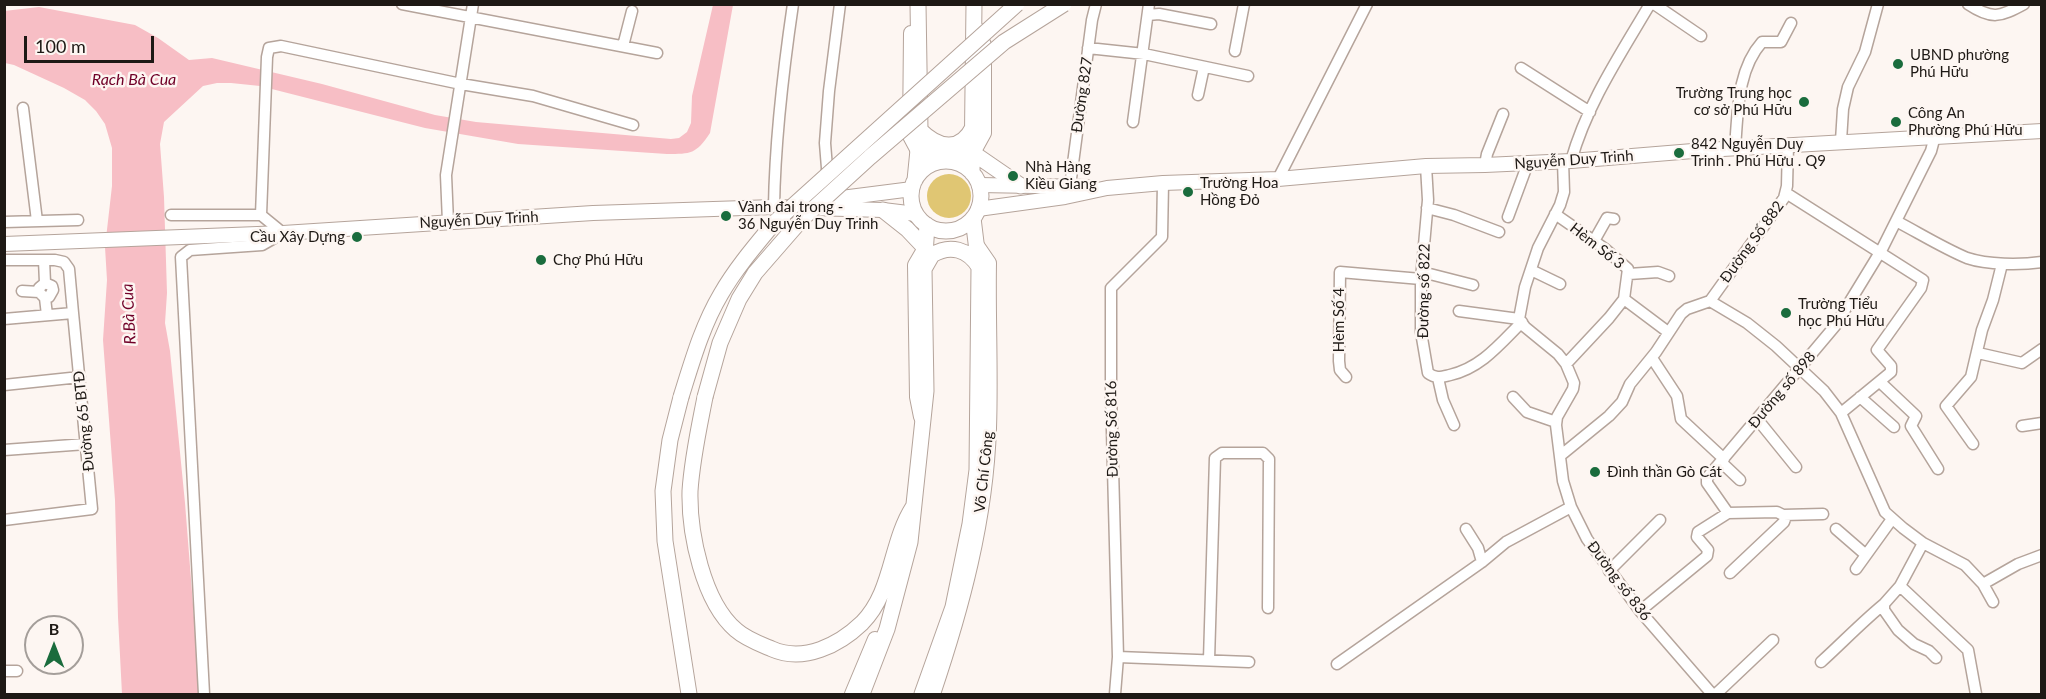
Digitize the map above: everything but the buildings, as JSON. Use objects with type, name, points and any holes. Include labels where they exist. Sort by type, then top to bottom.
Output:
[{"type":"highway","points":[[918,4],[920,130],[913,206],[922,219],[934,228],[951,230],[959,228],[975,214],[981,197],[972,153],[974,4]]},
{"type":"highway","points":[[689,694],[665,541],[663,491],[670,440],[681,398],[697,344],[720,294],[751,250],[774,223],[1017,4]]},
{"type":"highway","points":[[913,507],[901,529],[888,575],[877,602],[864,621],[843,640],[823,650],[800,654],[778,652],[736,630],[714,602],[705,578],[692,520],[690,492],[696,442],[705,397],[720,343],[739,299],[755,273],[795,227],[870,157],[1004,42],[1064,4]]},
{"type":"highway","points":[[920,130],[937,143],[948,145],[960,143],[973,127]]},
{"type":"highway","points":[[918,152],[946,156],[972,153],[1021,186]]},
{"type":"highway","points":[[914,184],[928,166],[946,161],[956,163],[976,179]]},
{"type":"highway","points":[[883,210],[925,248]]},
{"type":"highway","name":"Võ Chí Công","points":[[922,694],[952,607],[977,504],[979,267],[975,214]]},
{"type":"highway","points":[[862,694],[887,629],[910,542],[926,391],[925,248],[922,219]]},
{"type":"highway","points":[[925,248],[936,242],[951,240],[966,242],[978,247]]},
{"type":"highway","points":[[924,269],[932,255],[947,249],[957,249],[968,254],[979,267]]},
{"type":"main road","points":[[913,4],[910,136],[918,152]]},
{"type":"main road","points":[[972,153],[984,133],[984,45],[973,22]]},
{"type":"main road","name":"Nguyễn Duy Trinh","points":[[975,214],[1107,188],[1163,183],[1278,178],[1426,166],[1567,161],[1841,141],[2042,131]]},
{"type":"main road","name":"Nguyễn Duy Trinh","points":[[976,179],[1021,186],[1107,188]]},
{"type":"main road","name":"Nguyễn Duy Trinh","points":[[774,207],[914,184]]},
{"type":"main road","name":"Nguyễn Duy Trinh","points":[[4,244],[283,233],[592,213],[774,207],[883,210],[922,219]]},
{"type":"main road","name":"Võ Chí Công","points":[[933,694],[963,601],[971,566],[977,504],[989,428],[989,263],[978,247]]},
{"type":"main road","points":[[921,422],[917,397],[915,265],[925,248]]},
{"type":"main road","points":[[852,694],[878,632],[913,507]]},
{"type":"street","points":[[402,4],[657,53]]},
{"type":"street","points":[[448,222],[446,175],[450,140],[473,4]]},
{"type":"street","points":[[774,207],[782,75],[793,4]]},
{"type":"street","points":[[826,200],[825,143],[840,4]]},
{"type":"street","name":"Đường 827","points":[[1070,186],[1096,4]]},
{"type":"street","points":[[1235,51],[1244,4]]},
{"type":"street","points":[[1278,178],[1367,4]]},
{"type":"street","points":[[1454,425],[1443,400],[1438,378],[1460,372],[1482,361],[1520,320],[1526,287],[1538,248],[1564,192],[1567,161],[1605,80],[1652,4],[1701,36]]},
{"type":"street","points":[[1841,141],[1843,109],[1848,87],[1864,52],[1878,4]]},
{"type":"street","points":[[1968,4],[1981,12],[1998,16],[2024,4]]},
{"type":"street","points":[[1133,122],[1149,10],[1211,24]]},
{"type":"street","points":[[623,46],[632,11]]},
{"type":"street","points":[[1735,148],[1745,69],[1762,42],[1781,42],[1791,23]]},
{"type":"street","points":[[261,215],[264,101],[269,48],[281,46],[461,84],[533,96],[633,125]]},
{"type":"street","points":[[1088,48],[1144,54],[1248,76]]},
{"type":"street","points":[[1198,95],[1204,67]]},
{"type":"street","points":[[1521,68],[1590,112]]},
{"type":"street","points":[[23,108],[37,221]]},
{"type":"street","points":[[1485,165],[1503,114]]},
{"type":"street","name":"Đường số 898","points":[[1728,513],[1707,480],[1835,326],[1879,254],[1931,151],[1935,136]]},
{"type":"street","name":"Đường Số 882","points":[[1710,301],[1786,193],[1788,145]]},
{"type":"street","points":[[1508,217],[1528,163]]},
{"type":"street","name":"Đường số 822","points":[[1426,166],[1427,208],[1421,332],[1428,373],[1438,378]]},
{"type":"street","name":"Đường Số 816","points":[[1115,694],[1118,657],[1111,393],[1111,288],[1162,237],[1163,183]]},
{"type":"street","points":[[1786,193],[1923,280],[1923,285],[1878,347],[1878,354],[1892,369],[1880,382],[1841,413]]},
{"type":"street","points":[[1427,208],[1454,215],[1499,232]]},
{"type":"street","name":"Hèm Số 3","points":[[1555,214],[1594,241],[1628,269],[1624,299]]},
{"type":"street","points":[[171,215],[261,215],[283,233],[262,244],[190,250],[181,257],[204,694]]},
{"type":"street","points":[[1594,241],[1607,218],[1614,219]]},
{"type":"street","points":[[4,222],[78,220]]},
{"type":"street","points":[[1896,221],[1968,258],[2002,264],[2042,262]]},
{"type":"street","points":[[4,260],[44,260],[47,315]]},
{"type":"street","name":"Đường 65 BTĐ","points":[[4,520],[92,509],[69,269],[64,262],[44,260]]},
{"type":"street","points":[[1973,444],[1946,406],[1971,377],[1982,330],[1993,300],[2002,264]]},
{"type":"street","points":[[1532,270],[1560,284]]},
{"type":"street","name":"Hèm Số 4","points":[[1346,377],[1340,370],[1339,361],[1340,272],[1422,275]]},
{"type":"street","points":[[1629,274],[1658,272],[1669,276]]},
{"type":"street","points":[[1422,275],[1473,285]]},
{"type":"street","points":[[22,291],[71,290]]},
{"type":"street","points":[[1566,364],[1624,299],[1668,332]]},
{"type":"street","points":[[1560,456],[1609,416],[1622,402],[1630,384],[1687,309],[1710,301],[1747,323],[1801,368],[1824,391],[1841,413],[1857,445],[1880,503],[1892,519],[1923,543],[1965,565],[1983,584],[1993,602]]},
{"type":"street","points":[[1459,311],[1520,320],[1558,354],[1566,364],[1574,383],[1556,422],[1527,412],[1513,397]]},
{"type":"street","points":[[4,319],[73,313]]},
{"type":"street","points":[[1977,353],[2022,363],[2042,349]]},
{"type":"street","points":[[1652,358],[1677,396],[1681,419],[1740,480]]},
{"type":"street","points":[[4,385],[80,377]]},
{"type":"street","points":[[1880,382],[1915,414],[1911,426],[1938,469]]},
{"type":"street","points":[[1860,397],[1894,428]]},
{"type":"street","points":[[1758,420],[1796,467]]},
{"type":"street","name":"Đường số 836","points":[[1556,422],[1563,482],[1571,507],[1587,538],[1640,611],[1714,694]]},
{"type":"street","points":[[2022,426],[2042,423]]},
{"type":"street","points":[[4,450],[86,444]]},
{"type":"street","points":[[1209,660],[1215,458],[1222,453],[1263,453],[1269,459],[1268,608]]},
{"type":"street","points":[[1337,664],[1482,562],[1506,542],[1571,507]]},
{"type":"street","points":[[1640,611],[1707,556],[1708,550],[1696,534],[1728,513],[1822,514]]},
{"type":"street","points":[[1730,573],[1784,522],[1784,515]]},
{"type":"street","points":[[1856,569],[1892,519]]},
{"type":"street","points":[[1609,571],[1660,520]]},
{"type":"street","points":[[1466,529],[1478,548],[1482,562]]},
{"type":"street","points":[[1836,529],[1866,555]]},
{"type":"street","points":[[1821,662],[1852,634],[1859,624],[1884,604],[1900,586],[1923,543]]},
{"type":"street","points":[[1983,584],[2018,564],[2042,555]]},
{"type":"street","points":[[1900,586],[1968,650],[1976,694]]},
{"type":"street","points":[[1884,604],[1884,610],[1898,630],[1936,658]]},
{"type":"street","points":[[1714,694],[1773,640]]},
{"type":"street","points":[[1118,657],[1249,662]]},
{"type":"street","points":[[4,671],[17,671]]},
{"type":"shaded area","points":[[949,174],[965,180],[971,196],[965,212],[949,218],[933,212],[927,196],[933,180]]},
{"type":"water","name":"Rạch Bà Cua","points":[[713,5],[733,5],[710,133],[697,149],[687,153],[667,154],[518,144],[425,128],[260,86],[231,83],[203,86],[164,122],[160,144],[167,293],[165,323],[170,351],[185,503],[200,694],[122,694],[115,500],[103,340],[107,280],[105,247],[112,186],[112,148],[105,124],[85,100],[64,88],[5,63],[4,11],[39,7],[135,25],[189,60],[212,58],[322,84],[435,115],[476,122],[671,139],[679,138],[687,132],[691,123],[692,96]]},
{"type":"place","name":"UBND phường Phú Hữu","points":[[1898,64]]},
{"type":"place","name":"Trường Trung học cơ sở Phú Hữu","points":[[1804,102]]},
{"type":"place","name":"Công An Phường Phú Hữu","points":[[1896,122]]},
{"type":"place","name":"842 Nguyễn Duy Trinh . Phú Hữu . Q9","points":[[1679,153]]},
{"type":"place","name":"Nhà Hàng Kiều Giang","points":[[1013,176]]},
{"type":"place","name":"Trường Hoa Hồng Đỏ","points":[[1188,192]]},
{"type":"place","name":"Vành đai trong - 36 Nguyễn Duy Trinh","points":[[726,216]]},
{"type":"place","name":"Cầu Xây Dựng","points":[[357,237]]},
{"type":"place","name":"Chợ Phú Hữu","points":[[541,260]]},
{"type":"place","name":"Trường Tiểu học Phú Hữu","points":[[1786,313]]},
{"type":"place","name":"Đình thần Gò Cát","points":[[1595,472]]},
{"type":"water label","name":"R.Bà Cua","points":[[129,314]]}]
